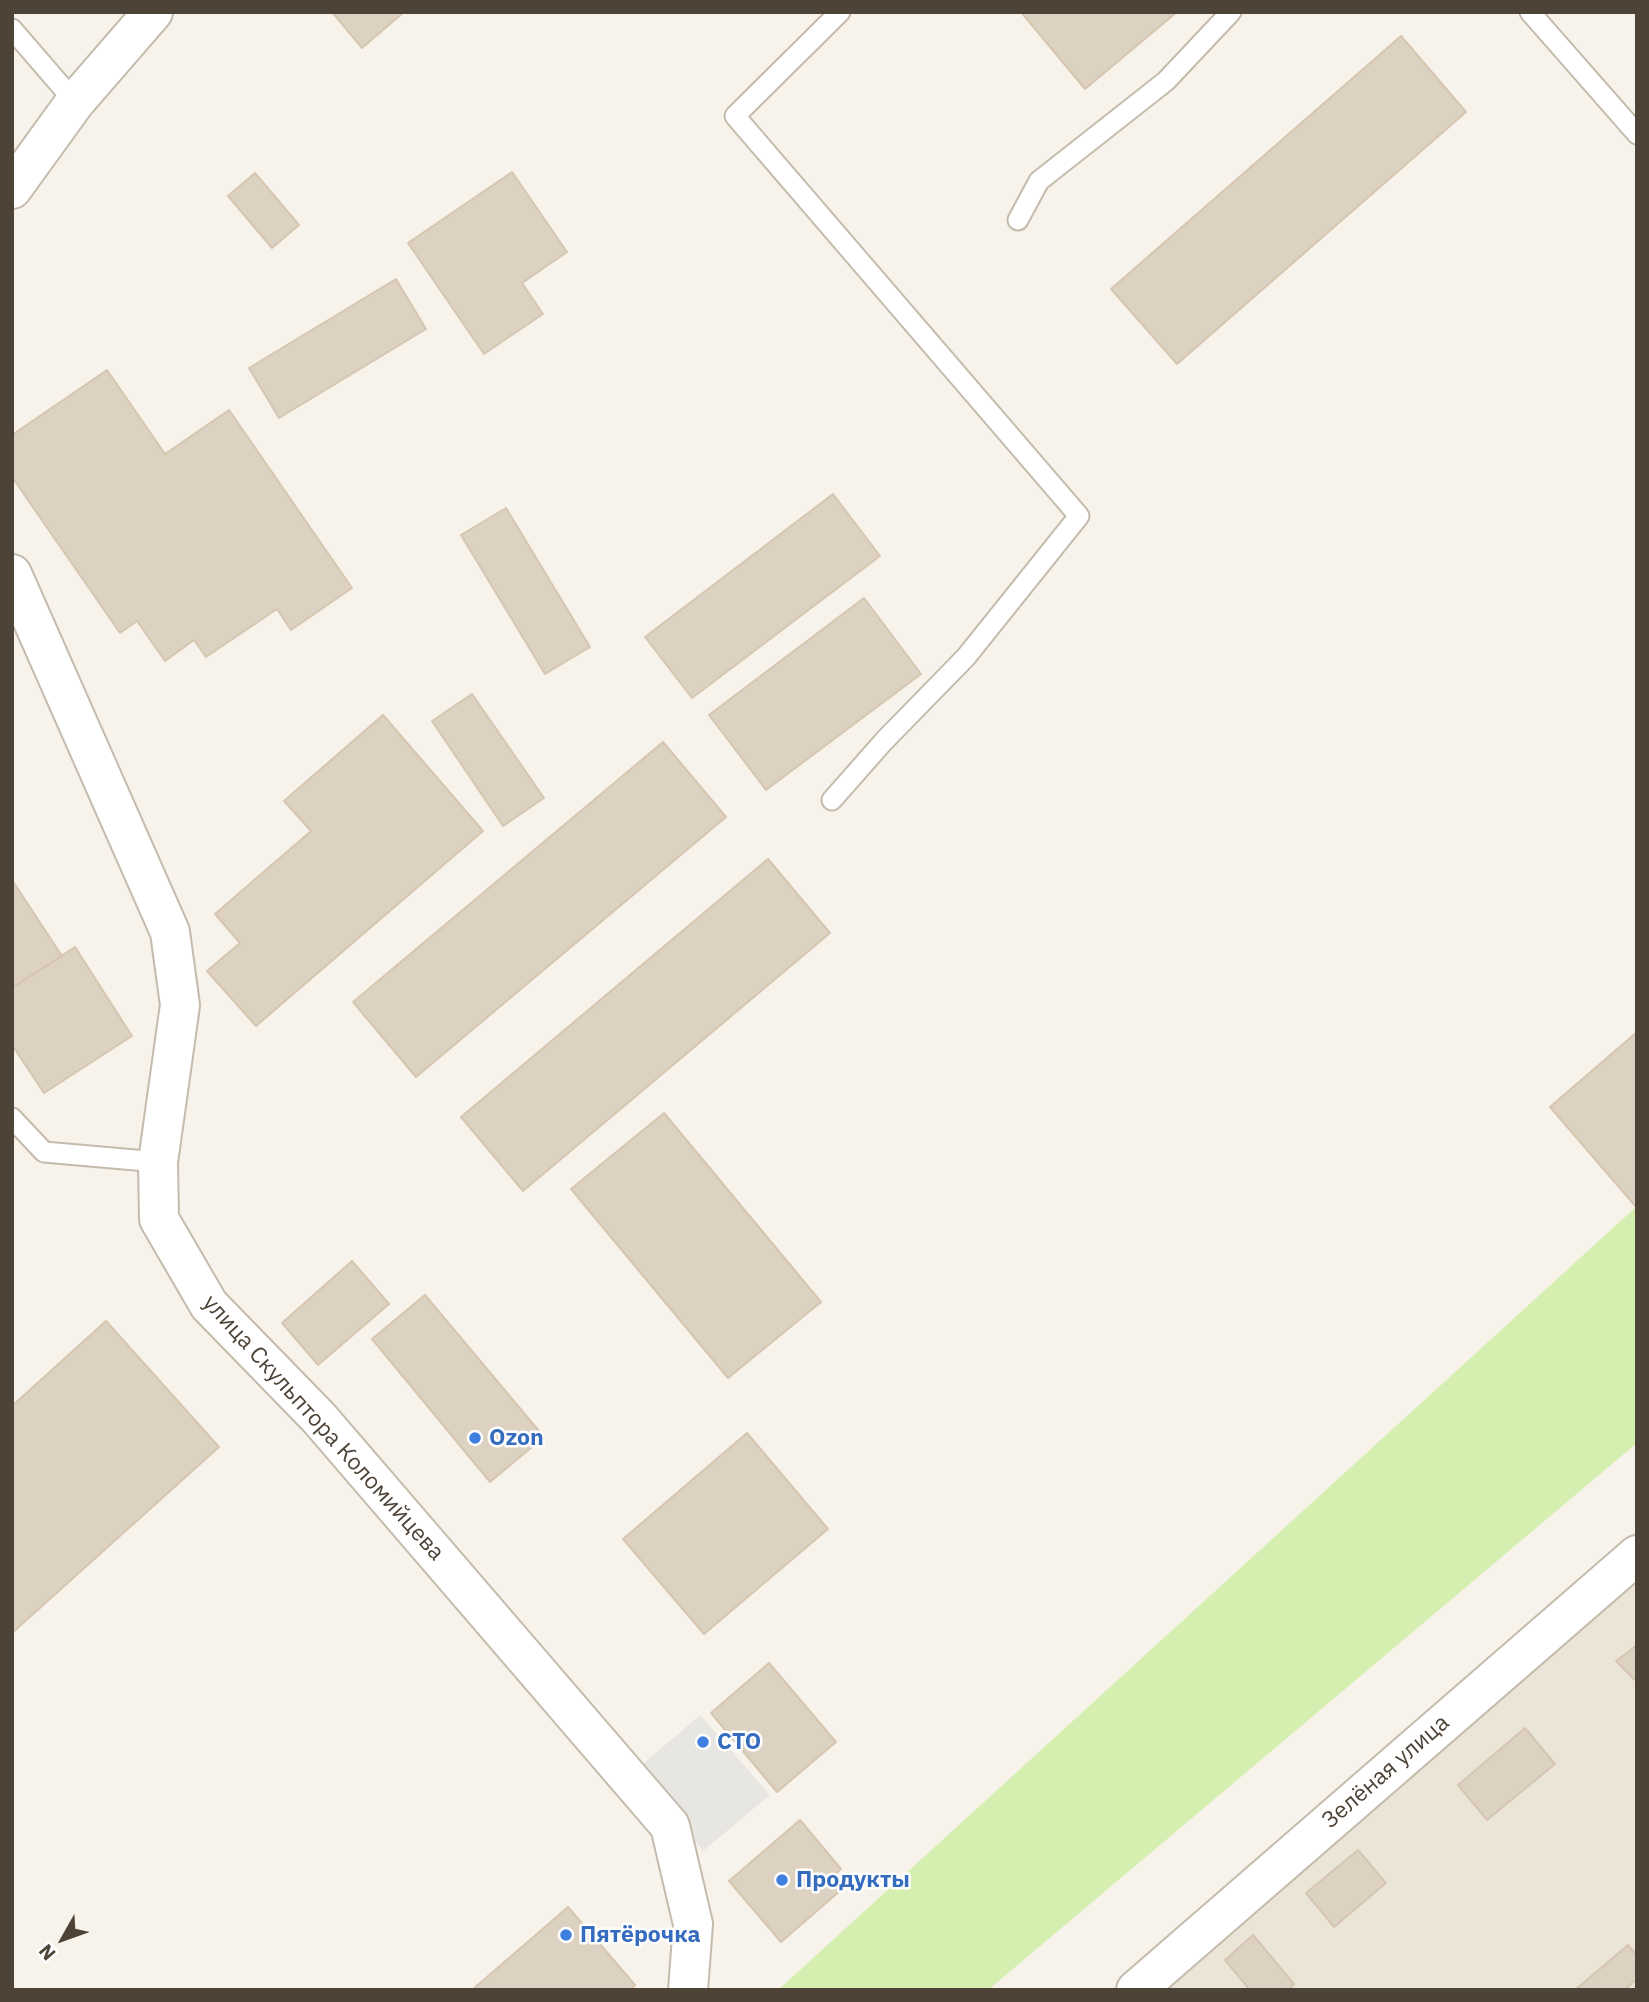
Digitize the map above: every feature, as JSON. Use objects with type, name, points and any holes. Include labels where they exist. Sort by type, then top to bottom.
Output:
[{"type":"street","points":[[12,189],[75,102],[153,12]]},
{"type":"street","name":"улица Скульптора Коломийцева","points":[[12,574],[170,932],[180,1005],[159,1162],[159,1219],[209,1305],[318,1418],[670,1826],[693,1924],[688,1990]]},
{"type":"street","name":"Зелёная улица","points":[[1136,1990],[1637,1555]]},
{"type":"lane","points":[[832,800],[884,741],[966,657],[1079,516],[735,116],[840,12]]},
{"type":"lane","points":[[1018,220],[1039,181],[1166,81],[1231,12]]},
{"type":"lane","points":[[1530,12],[1637,134]]},
{"type":"lane","points":[[12,29],[75,102]]},
{"type":"lane","points":[[12,1118],[44,1152],[159,1162]]},
{"type":"shaded area","points":[[1637,1575],[1637,1990],[1148,1990]]},
{"type":"shaded area","points":[[700,1715],[770,1795],[703,1851],[636,1770]]},
{"type":"green space","points":[[1637,1206],[1637,1443],[988,1990],[778,1990]]},
{"type":"building","points":[[332,12],[404,12],[362,48]]},
{"type":"building","points":[[1021,12],[1177,12],[1085,89]]},
{"type":"building","points":[[1401,36],[1466,112],[1177,364],[1111,289]]},
{"type":"building","points":[[512,172],[567,252],[522,283],[543,314],[484,354],[408,243]]},
{"type":"building","points":[[255,173],[299,225],[272,248],[228,196]]},
{"type":"building","points":[[396,279],[426,329],[279,418],[249,368]]},
{"type":"building","points":[[107,370],[165,454],[229,410],[352,588],[291,630],[277,609],[206,657],[194,640],[165,661],[137,621],[120,633],[12,477],[12,435]]},
{"type":"building","points":[[833,494],[880,556],[692,698],[645,637]]},
{"type":"building","points":[[506,508],[590,647],[545,674],[461,535]]},
{"type":"building","points":[[864,598],[921,674],[766,790],[709,715]]},
{"type":"building","points":[[472,694],[544,798],[503,826],[432,721]]},
{"type":"building","points":[[383,715],[483,831],[256,1026],[207,971],[240,943],[215,914],[311,831],[284,801]]},
{"type":"building","points":[[663,742],[726,817],[416,1077],[353,1002]]},
{"type":"building","points":[[768,859],[830,933],[523,1191],[461,1117]]},
{"type":"building","points":[[12,880],[62,956],[12,988]]},
{"type":"building","points":[[75,947],[132,1036],[44,1093],[12,1045],[12,988]]},
{"type":"building","points":[[1637,1032],[1637,1208],[1550,1107]]},
{"type":"building","points":[[664,1113],[821,1302],[728,1378],[571,1189]]},
{"type":"building","points":[[352,1261],[389,1304],[318,1365],[282,1323]]},
{"type":"building","points":[[425,1295],[544,1437],[490,1482],[372,1339]]},
{"type":"building","points":[[106,1321],[219,1447],[12,1633],[12,1406]]},
{"type":"building","points":[[747,1433],[828,1529],[704,1634],[623,1539]]},
{"type":"building","points":[[1637,1645],[1637,1682],[1616,1661]]},
{"type":"building","points":[[769,1663],[836,1742],[777,1792],[711,1713]]},
{"type":"building","points":[[1525,1728],[1555,1764],[1487,1820],[1458,1785]]},
{"type":"building","name":"Продукты","points":[[800,1820],[841,1869],[831,1878],[841,1890],[781,1942],[729,1881]]},
{"type":"building","points":[[1358,1850],[1386,1883],[1334,1927],[1306,1893]]},
{"type":"building","points":[[568,1907],[635,1985],[630,1990],[472,1990]]},
{"type":"building","points":[[1253,1935],[1294,1984],[1288,1990],[1250,1990],[1225,1960]]},
{"type":"building","points":[[1628,1945],[1637,1956],[1637,1979],[1624,1990],[1575,1990]]},
{"type":"place","name":"Ozon","points":[[475,1438]]},
{"type":"place","name":"СТО","points":[[703,1742]]},
{"type":"place","name":"Продукты","points":[[782,1880]]},
{"type":"place","name":"Пятёрочка","points":[[566,1935]]}]
